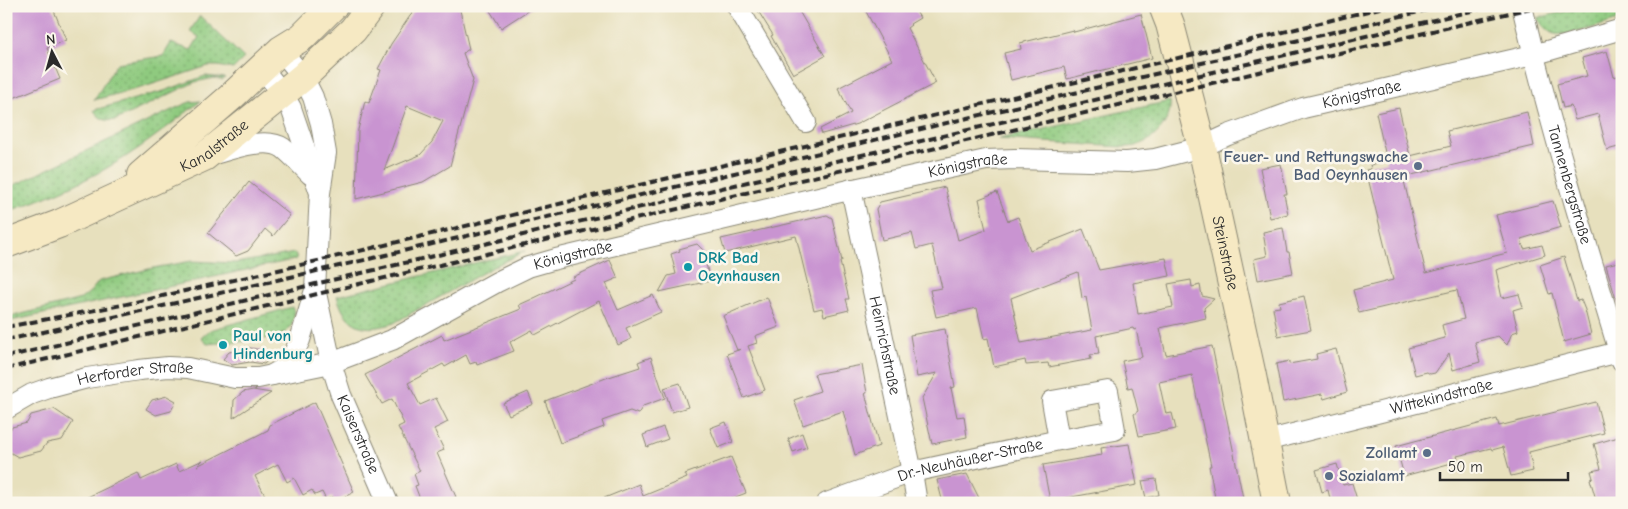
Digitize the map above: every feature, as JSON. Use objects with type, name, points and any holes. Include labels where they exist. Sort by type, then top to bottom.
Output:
[{"type":"main road","name":"Kanalstraße","points":[[115,197],[172,150],[272,59],[302,37],[333,6]]},
{"type":"main road","name":"Kanalstraße","points":[[6,244],[58,224],[204,157],[293,85],[352,30],[371,6]]},
{"type":"main road","name":"Steinstraße","points":[[1163,6],[1170,24],[1202,147],[1265,441],[1276,503]]},
{"type":"street","points":[[737,6],[806,122]]},
{"type":"street","name":"Tannenbergstraße","points":[[1522,6],[1533,55],[1620,357]]},
{"type":"street","name":"Königstraße","points":[[330,363],[392,340],[528,267],[589,251],[851,189],[986,160],[1033,159],[1127,162],[1155,159],[1202,147],[1228,135],[1303,108],[1533,55],[1622,29]]},
{"type":"street","points":[[272,59],[293,85],[313,97],[323,131],[326,153],[318,186],[315,290],[330,363]]},
{"type":"street","points":[[204,157],[257,143],[270,143],[281,147],[318,186]]},
{"type":"street","name":"Heinrichstraße","points":[[851,189],[917,503]]},
{"type":"street","points":[[269,377],[284,368],[294,353],[300,340],[315,290]]},
{"type":"street","name":"Wittekindstraße","points":[[1265,441],[1620,357]]},
{"type":"street","name":"Herforder Straße","points":[[6,409],[32,394],[49,388],[87,378],[139,370],[168,367],[188,368],[236,378],[269,377],[330,363]]},
{"type":"street","name":"Kaiserstraße","points":[[330,363],[344,401],[388,503]]},
{"type":"street","name":"Dr.-Neuhäußer-Straße","points":[[827,503],[912,472],[1059,440]]},
{"type":"green space","points":[[1622,6],[1622,19],[1570,33],[1552,33],[1537,18],[1585,7]]},
{"type":"green space","points":[[200,16],[244,58],[233,69],[208,66],[144,87],[94,100],[117,63],[163,56],[171,43],[191,50],[199,37],[190,31]]},
{"type":"green space","points":[[205,76],[225,78],[223,80],[214,78],[195,82],[116,120],[109,121],[103,119],[94,110],[164,91]]},
{"type":"green space","points":[[201,101],[148,142],[114,164],[62,191],[6,212],[6,189],[178,107],[190,102]]},
{"type":"green space","points":[[1170,101],[1166,122],[1162,128],[1151,139],[1134,146],[1122,147],[999,139]]},
{"type":"green space","points":[[525,251],[394,323],[384,326],[366,327],[351,321],[341,307],[337,296]]},
{"type":"green space","points":[[295,253],[297,259],[6,322],[6,318],[81,299],[99,281],[153,268],[192,261],[235,263]]},
{"type":"green space","points":[[292,307],[295,312],[291,327],[276,336],[252,341],[207,344],[201,338],[210,330]]},
{"type":"building","points":[[6,6],[52,6],[66,40],[47,48],[60,79],[6,101]]},
{"type":"building","points":[[419,6],[459,6],[469,49],[463,53],[473,80],[450,166],[423,182],[356,199],[358,130],[365,101],[369,103],[381,70],[378,69],[391,44]],"holes":[[[407,106],[443,121],[432,142],[420,155],[384,170]]]},
{"type":"building","points":[[487,6],[535,6],[501,28]]},
{"type":"building","points":[[755,6],[796,6],[825,56],[793,74],[771,36],[773,35]]},
{"type":"building","points":[[863,6],[913,6],[920,18],[907,28],[936,83],[857,124],[822,134],[820,129],[851,113],[838,88],[892,60]]},
{"type":"building","points":[[1141,14],[1152,58],[1067,79],[1064,67],[1011,80],[1004,53],[1021,49],[1020,43],[1073,30],[1074,32]]},
{"type":"building","points":[[1607,51],[1614,77],[1622,75],[1622,146],[1607,150],[1598,114],[1575,120],[1571,106],[1563,108],[1557,84],[1587,76],[1582,58]]},
{"type":"building","points":[[1399,108],[1410,156],[1451,146],[1447,131],[1527,112],[1534,146],[1403,177],[1426,273],[1507,253],[1496,215],[1553,201],[1561,227],[1521,239],[1524,249],[1542,245],[1545,255],[1496,270],[1502,298],[1519,294],[1523,307],[1513,310],[1518,331],[1512,333],[1507,345],[1498,336],[1475,342],[1480,362],[1453,370],[1449,353],[1435,373],[1430,374],[1427,372],[1415,375],[1408,348],[1445,338],[1442,325],[1464,319],[1457,290],[1359,313],[1353,290],[1393,280],[1366,170],[1371,169],[1370,165],[1387,161],[1376,113]]},
{"type":"building","points":[[1281,164],[1287,194],[1284,194],[1288,214],[1270,218],[1260,168]]},
{"type":"building","points":[[249,182],[290,215],[273,236],[265,229],[248,251],[236,256],[208,233]]},
{"type":"building","points":[[945,187],[958,240],[986,230],[979,199],[997,192],[1008,221],[1018,217],[1030,250],[1083,229],[1099,270],[1166,258],[1170,276],[1133,283],[1138,314],[1173,307],[1168,284],[1191,280],[1192,287],[1200,285],[1202,296],[1214,299],[1204,308],[1206,318],[1160,328],[1166,355],[1212,346],[1244,503],[1216,503],[1209,466],[1211,466],[1192,375],[1159,382],[1166,414],[1172,413],[1176,429],[1139,436],[1134,414],[1138,411],[1132,387],[1128,388],[1122,361],[1142,357],[1136,329],[1134,330],[1133,328],[1096,336],[1099,354],[1090,355],[1091,359],[1049,367],[1048,363],[1026,365],[1025,360],[994,367],[988,338],[984,339],[977,308],[936,317],[930,290],[942,288],[932,245],[916,249],[912,233],[882,240],[876,209],[880,202]],"holes":[[[1078,272],[1082,298],[1086,297],[1092,330],[1021,343],[1011,298]]]},
{"type":"building","points":[[827,215],[832,218],[842,261],[840,262],[849,299],[846,299],[849,310],[824,316],[822,308],[814,310],[796,236],[725,253],[721,239]]},
{"type":"building","points":[[1283,228],[1293,273],[1258,280],[1254,259],[1267,256],[1263,232]]},
{"type":"building","name":"DRK Bad Oeynhausen","points":[[697,244],[703,250],[710,281],[659,292],[668,276],[676,274],[671,254],[680,251],[679,249]]},
{"type":"building","points":[[1564,257],[1577,301],[1581,300],[1591,334],[1564,342],[1552,293],[1549,294],[1540,265]]},
{"type":"building","points":[[610,260],[618,278],[606,283],[618,310],[653,295],[661,312],[626,328],[631,339],[618,345],[599,301],[535,335],[532,330],[510,342],[514,351],[477,365],[476,362],[470,364],[466,355],[445,367],[443,364],[408,383],[420,405],[436,398],[448,422],[434,429],[444,450],[437,453],[456,497],[443,503],[426,503],[424,498],[420,499],[415,486],[418,485],[414,474],[420,471],[398,427],[404,424],[392,399],[382,404],[365,375],[442,335],[444,340],[521,309],[519,305]]},
{"type":"building","points":[[1622,261],[1622,306],[1618,306],[1606,265]]},
{"type":"building","points":[[1304,296],[1311,330],[1278,336],[1273,308],[1280,307],[1279,302]]},
{"type":"building","points":[[767,297],[779,327],[755,336],[757,343],[748,346],[765,390],[744,398],[727,354],[741,349],[737,350],[723,316]]},
{"type":"building","points":[[945,329],[955,387],[951,388],[957,417],[964,416],[967,437],[932,444],[922,398],[937,373],[917,377],[910,335]]},
{"type":"building","points":[[250,348],[265,351],[270,359],[264,364],[250,362],[232,365],[223,359],[229,352]]},
{"type":"building","points":[[1336,349],[1347,392],[1324,399],[1322,394],[1283,402],[1276,364],[1289,361],[1289,364],[1317,359],[1316,354]]},
{"type":"building","points":[[651,357],[665,398],[643,406],[638,414],[630,411],[602,421],[604,427],[560,443],[545,401],[640,367],[638,362]]},
{"type":"building","points":[[862,365],[867,393],[865,393],[879,446],[855,455],[843,411],[803,425],[794,400],[820,391],[814,374]]},
{"type":"building","points":[[680,383],[688,407],[672,412],[664,388]]},
{"type":"building","points":[[253,390],[271,393],[233,418],[234,400],[243,392]]},
{"type":"building","points":[[528,392],[533,404],[509,415],[503,403]]},
{"type":"building","points":[[167,396],[176,401],[171,411],[156,415],[146,409],[152,400]]},
{"type":"building","points":[[315,402],[354,492],[334,502],[332,497],[326,500],[322,492],[315,495],[312,490],[303,495],[294,478],[287,482],[278,464],[255,476],[269,503],[75,503],[138,473],[141,480],[176,464],[179,471],[203,460],[197,466],[268,430],[270,425]]},
{"type":"building","points":[[1596,402],[1604,433],[1529,452],[1533,471],[1511,476],[1503,447],[1457,456],[1459,461],[1404,476],[1396,446],[1497,419],[1499,426]]},
{"type":"building","points":[[54,409],[73,422],[62,440],[47,443],[41,451],[18,457],[6,450],[6,435],[12,427],[27,423],[31,415]]},
{"type":"building","points":[[726,422],[733,442],[718,448],[710,428]]},
{"type":"building","points":[[663,427],[668,439],[647,447],[643,435]]},
{"type":"building","points":[[802,433],[807,447],[793,452],[788,439]]},
{"type":"building","points":[[1622,436],[1622,503],[1597,503],[1590,479],[1593,478],[1591,471],[1601,469],[1594,444]]},
{"type":"building","points":[[1129,444],[1137,485],[1050,501],[1043,465],[1102,455],[1101,448]]},
{"type":"building","points":[[731,457],[746,493],[720,503],[592,503],[639,484],[643,496],[687,478],[685,474]]},
{"type":"building","name":"Sozialamt","points":[[1337,464],[1343,485],[1352,483],[1358,503],[1331,503],[1328,490],[1322,492],[1316,470]]},
{"type":"building","points":[[967,474],[979,498],[943,503],[937,480]]},
{"type":"building","points":[[1156,479],[1159,495],[1146,498],[1142,481]]},
{"type":"railway","points":[[6,327],[122,305],[296,266],[1195,54],[1388,6]]},
{"type":"railway","points":[[6,340],[339,266],[1444,6]]},
{"type":"railway","points":[[6,357],[1493,6]]},
{"type":"railway","points":[[6,369],[1539,6]]},
{"type":"place","name":"Feuer- und Rettungswache Bad Oeynhausen","points":[[1418,166]]},
{"type":"place","name":"DRK Bad Oeynhausen","points":[[688,267]]},
{"type":"place","name":"Paul von Hindenburg","points":[[223,345]]},
{"type":"place","name":"Zollamt","points":[[1427,453]]},
{"type":"place","name":"Sozialamt","points":[[1329,476]]}]
